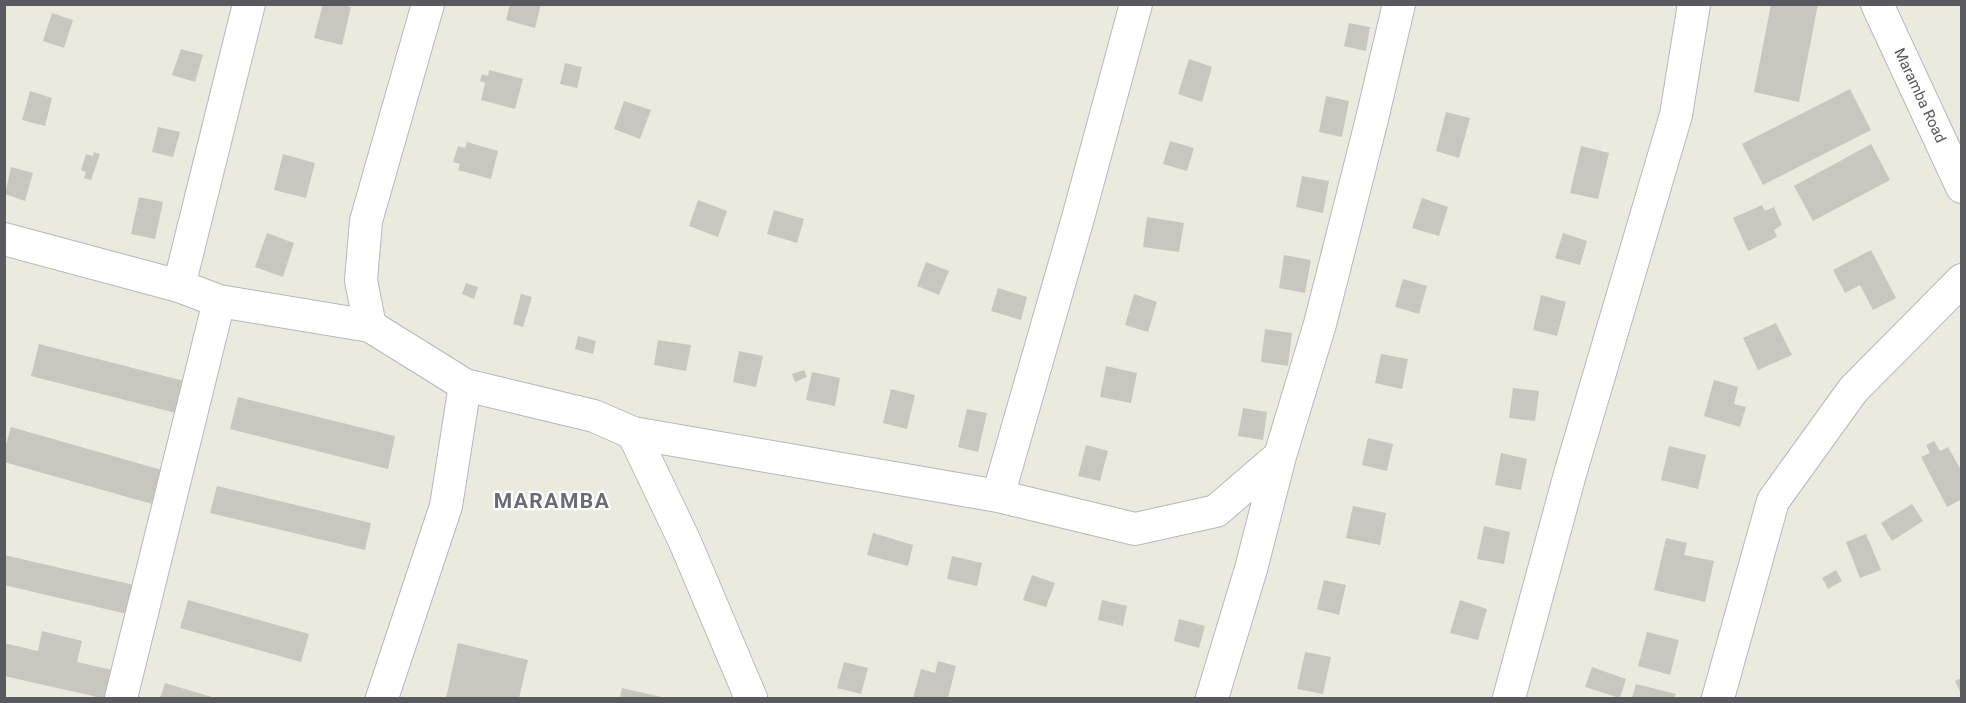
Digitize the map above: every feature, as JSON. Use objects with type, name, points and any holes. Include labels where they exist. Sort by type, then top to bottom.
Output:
[{"type":"street","points":[[178,285],[249,4]]},
{"type":"street","points":[[370,326],[361,280],[366,221],[428,4]]},
{"type":"street","points":[[998,496],[1078,218],[1136,4]]},
{"type":"street","points":[[1212,699],[1251,569],[1280,456],[1320,324],[1399,4]]},
{"type":"street","points":[[1509,699],[1570,474],[1676,115],[1694,4]]},
{"type":"street","name":"Maramba Road","points":[[1876,4],[1962,187]]},
{"type":"street","points":[[4,239],[178,285],[219,301],[370,326],[465,385],[594,416],[633,433],[998,496],[1136,529],[1216,511],[1280,456]]},
{"type":"street","points":[[1718,699],[1773,501],[1853,390],[1962,280]]},
{"type":"street","points":[[121,699],[219,301]]},
{"type":"street","points":[[382,699],[446,506],[465,385]]},
{"type":"street","points":[[633,433],[685,542],[750,699]]},
{"type":"building","points":[[323,4],[351,7],[342,45],[314,38]]},
{"type":"building","points":[[510,4],[541,4],[535,28],[506,20]]},
{"type":"building","points":[[1771,4],[1818,4],[1799,102],[1754,92]]},
{"type":"building","points":[[52,13],[73,20],[64,48],[43,41]]},
{"type":"building","points":[[1349,23],[1370,27],[1366,51],[1344,46]]},
{"type":"building","points":[[181,49],[203,55],[195,82],[172,75]]},
{"type":"building","points":[[1189,59],[1212,67],[1202,102],[1178,94]]},
{"type":"building","points":[[565,63],[582,67],[577,88],[560,84]]},
{"type":"building","points":[[489,70],[523,79],[515,109],[481,100],[485,83],[480,81],[482,74],[488,76]]},
{"type":"building","points":[[1850,89],[1871,130],[1763,185],[1742,144]]},
{"type":"building","points":[[30,91],[52,98],[45,126],[22,120]]},
{"type":"building","points":[[1326,96],[1349,101],[1342,137],[1319,132]]},
{"type":"building","points":[[624,101],[651,110],[640,139],[614,129]]},
{"type":"building","points":[[1446,112],[1470,118],[1459,158],[1436,151]]},
{"type":"building","points":[[158,127],[180,132],[173,157],[152,152]]},
{"type":"building","points":[[1170,141],[1194,148],[1187,171],[1163,164]]},
{"type":"building","points":[[467,142],[498,151],[491,179],[458,170],[460,164],[453,162],[458,146],[465,148]]},
{"type":"building","points":[[1871,144],[1890,180],[1813,221],[1794,186]]},
{"type":"building","points":[[1581,146],[1609,153],[1598,199],[1570,193]]},
{"type":"building","points":[[94,152],[100,154],[91,180],[84,178],[86,172],[81,170],[86,154],[93,156]]},
{"type":"building","points":[[283,154],[315,163],[306,198],[274,190]]},
{"type":"building","points":[[11,167],[33,173],[25,201],[5,194]]},
{"type":"building","points":[[1302,176],[1329,181],[1323,213],[1296,207]]},
{"type":"building","points":[[139,197],[163,202],[155,239],[131,234]]},
{"type":"building","points":[[1422,198],[1448,207],[1439,236],[1412,228]]},
{"type":"building","points":[[698,200],[727,211],[718,237],[689,226]]},
{"type":"building","points":[[1762,205],[1765,211],[1774,207],[1782,225],[1774,230],[1777,237],[1748,251],[1733,218]]},
{"type":"building","points":[[774,210],[804,219],[797,243],[767,234]]},
{"type":"building","points":[[1147,217],[1184,223],[1179,252],[1143,247]]},
{"type":"building","points":[[267,233],[294,243],[283,277],[255,267]]},
{"type":"building","points":[[1563,233],[1587,241],[1580,265],[1555,258]]},
{"type":"building","points":[[1871,250],[1896,298],[1873,310],[1860,285],[1845,293],[1833,270]]},
{"type":"building","points":[[1284,255],[1311,260],[1305,293],[1279,288]]},
{"type":"building","points":[[926,262],[949,271],[939,295],[917,286]]},
{"type":"building","points":[[1403,279],[1427,286],[1419,314],[1395,307]]},
{"type":"building","points":[[466,283],[478,287],[474,299],[462,294]]},
{"type":"building","points":[[998,288],[1027,297],[1021,320],[991,311]]},
{"type":"building","points":[[521,294],[532,297],[523,327],[513,324]]},
{"type":"building","points":[[1134,294],[1157,302],[1148,332],[1125,325]]},
{"type":"building","points":[[1541,295],[1566,302],[1557,336],[1533,330]]},
{"type":"building","points":[[1776,323],[1792,355],[1758,370],[1743,338]]},
{"type":"building","points":[[1265,329],[1292,333],[1288,366],[1261,362]]},
{"type":"building","points":[[578,336],[596,341],[593,354],[575,349]]},
{"type":"building","points":[[658,340],[691,345],[686,371],[654,365]]},
{"type":"building","points":[[39,344],[188,382],[180,414],[31,376]]},
{"type":"building","points":[[739,351],[763,356],[756,387],[733,382]]},
{"type":"building","points":[[1381,354],[1408,359],[1402,389],[1375,383]]},
{"type":"building","points":[[1106,366],[1137,373],[1131,403],[1100,397]]},
{"type":"building","points":[[804,370],[807,377],[795,382],[792,374]]},
{"type":"building","points":[[812,372],[840,378],[835,406],[806,400]]},
{"type":"building","points":[[1714,380],[1738,387],[1734,404],[1746,407],[1740,427],[1704,416]]},
{"type":"building","points":[[1513,388],[1539,391],[1535,421],[1509,418]]},
{"type":"building","points":[[891,389],[915,395],[907,429],[883,423]]},
{"type":"building","points":[[238,397],[395,436],[388,469],[230,429]]},
{"type":"building","points":[[1243,408],[1267,412],[1263,440],[1238,436]]},
{"type":"building","points":[[967,409],[987,413],[978,452],[958,447]]},
{"type":"building","points":[[11,427],[169,472],[159,506],[4,462],[4,452]]},
{"type":"building","points":[[1368,438],[1393,444],[1387,471],[1362,465]]},
{"type":"building","points":[[1934,441],[1940,451],[1948,447],[1962,472],[1962,499],[1947,507],[1921,457],[1930,453],[1926,445]]},
{"type":"building","points":[[1086,445],[1108,451],[1100,481],[1078,476]]},
{"type":"building","points":[[1669,446],[1706,455],[1698,489],[1661,480]]},
{"type":"building","points":[[1501,453],[1527,459],[1521,490],[1495,485]]},
{"type":"building","points":[[217,486],[371,523],[365,550],[210,513]]},
{"type":"building","points":[[1912,504],[1923,521],[1892,541],[1881,523]]},
{"type":"building","points":[[1353,506],[1386,513],[1380,545],[1346,538]]},
{"type":"building","points":[[1484,526],[1510,532],[1504,564],[1477,559]]},
{"type":"building","points":[[873,533],[913,545],[908,566],[867,555]]},
{"type":"building","points":[[1866,534],[1881,570],[1860,578],[1846,542]]},
{"type":"building","points":[[1666,538],[1687,543],[1684,555],[1714,561],[1705,602],[1654,590]]},
{"type":"building","points":[[4,555],[134,585],[127,614],[4,585]]},
{"type":"building","points":[[952,556],[982,563],[977,586],[947,579]]},
{"type":"building","points":[[1836,570],[1842,581],[1828,589],[1822,578]]},
{"type":"building","points":[[1032,575],[1055,583],[1046,607],[1023,600]]},
{"type":"building","points":[[1324,580],[1346,585],[1339,615],[1317,609]]},
{"type":"building","points":[[188,600],[309,634],[301,662],[180,628]]},
{"type":"building","points":[[1102,600],[1127,606],[1123,626],[1098,620]]},
{"type":"building","points":[[1460,600],[1487,609],[1478,640],[1450,633]]},
{"type":"building","points":[[1179,619],[1205,626],[1199,648],[1174,641]]},
{"type":"building","points":[[42,631],[82,641],[77,662],[121,672],[115,698],[102,698],[4,676],[4,643],[38,651]]},
{"type":"building","points":[[1647,632],[1679,640],[1670,675],[1638,666]]},
{"type":"building","points":[[458,643],[528,660],[519,698],[446,698]]},
{"type":"building","points":[[1305,652],[1331,657],[1323,694],[1297,689]]},
{"type":"building","points":[[938,661],[956,666],[948,698],[913,698],[921,669],[935,673]]},
{"type":"building","points":[[844,662],[868,668],[861,694],[837,688]]},
{"type":"building","points":[[1592,667],[1626,679],[1620,698],[1585,687]]},
{"type":"building","points":[[1962,678],[1962,696],[1955,681]]},
{"type":"building","points":[[165,683],[215,698],[160,698]]},
{"type":"building","points":[[1636,684],[1676,694],[1674,698],[1632,698]]},
{"type":"building","points":[[622,688],[666,698],[620,698]]},
{"type":"district","name":"MARAMBA","points":[[552,503]]}]
